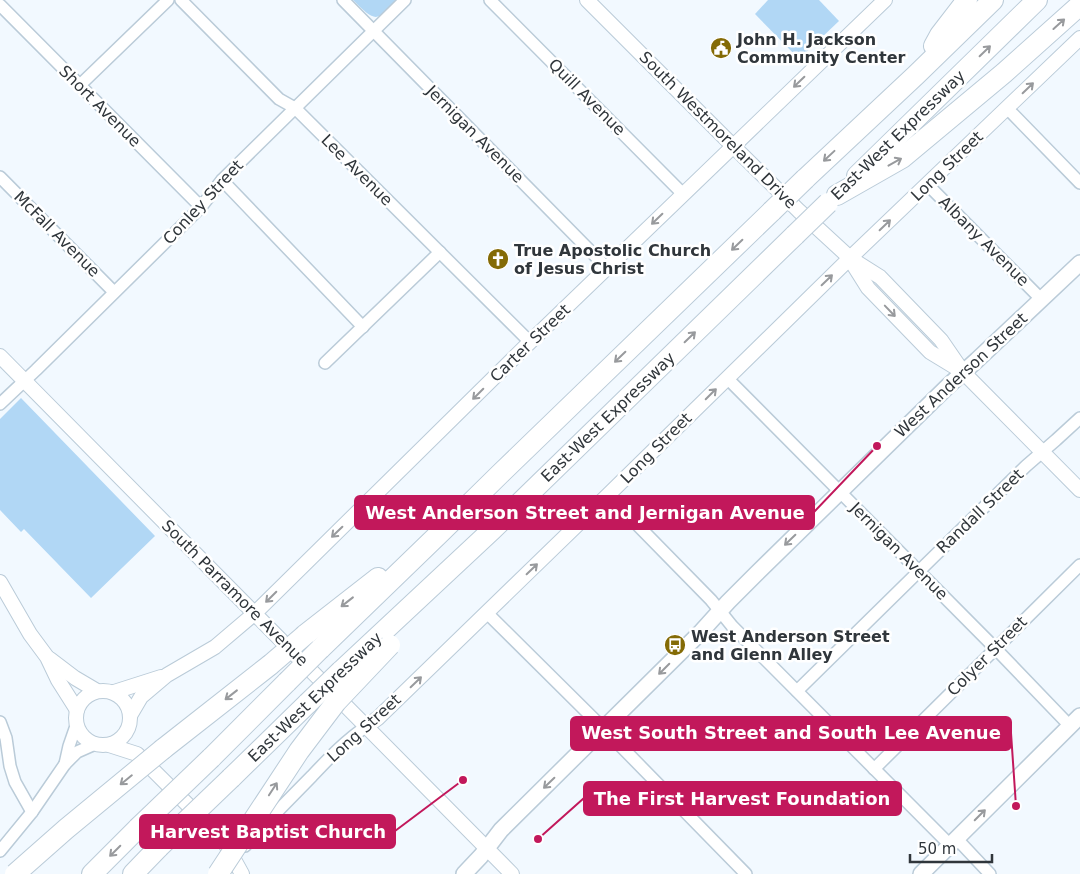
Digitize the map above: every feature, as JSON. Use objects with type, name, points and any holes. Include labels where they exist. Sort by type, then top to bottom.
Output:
[{"type":"highway","points":[[916,75],[940,35],[967,0]]},
{"type":"highway","name":"East-West Expressway","points":[[92,874],[514,460],[993,0]]},
{"type":"highway","name":"East-West Expressway","points":[[133,874],[341,671],[492,530],[1037,0]]},
{"type":"highway","points":[[833,199],[902,158],[1004,73],[1080,5]]},
{"type":"highway","points":[[218,874],[281,777],[336,702],[390,645],[492,530]]},
{"type":"highway","points":[[15,874],[66,829],[163,749],[270,665],[305,634],[442,531]]},
{"type":"main road","name":"West Anderson Street","points":[[464,874],[501,830],[840,492],[963,372],[1041,299],[1078,269]]},
{"type":"main road","points":[[921,874],[1075,721]]},
{"type":"street","points":[[80,85],[168,0]]},
{"type":"street","name":"Lee Avenue","points":[[181,0],[279,99],[295,108],[530,342]]},
{"type":"street","name":"Jernigan Avenue","points":[[343,0],[607,268]]},
{"type":"street","name":"Conley Street","points":[[0,404],[200,207],[222,180],[405,0]]},
{"type":"street","name":"Quill Avenue","points":[[490,0],[683,194]]},
{"type":"street","name":"South Westmoreland Drive","points":[[587,0],[733,146],[850,258],[868,288],[930,352],[963,372],[1080,490]]},
{"type":"street","name":"Carter Street","points":[[130,720],[140,697],[166,675],[216,647],[255,613],[530,342],[885,0]]},
{"type":"street","name":"Short Avenue","points":[[0,5],[200,207]]},
{"type":"street","name":"Long Street","points":[[234,859],[277,811],[330,757],[353,736],[378,718],[850,258],[1080,38]]},
{"type":"street","points":[[1008,108],[1080,183]]},
{"type":"street","name":"McFall Avenue","points":[[0,177],[114,292]]},
{"type":"street","points":[[222,180],[363,327]]},
{"type":"street","name":"Albany Avenue","points":[[927,184],[1041,299]]},
{"type":"street","points":[[326,363],[440,252]]},
{"type":"street","name":"South Parramore Avenue","points":[[0,356],[512,874]]},
{"type":"street","name":"Jernigan Avenue","points":[[727,378],[995,648],[1075,721]]},
{"type":"street","name":"Randall Street","points":[[797,691],[1026,466],[1080,418]]},
{"type":"street","points":[[608,495],[711,600],[728,622],[874,769],[990,874]]},
{"type":"street","name":"Colyer Street","points":[[874,769],[1080,565]]},
{"type":"street","points":[[0,582],[30,634],[48,657],[75,678],[97,691]]},
{"type":"street","points":[[487,613],[746,874]]},
{"type":"street","points":[[48,657],[77,716],[81,733],[86,739],[137,754],[212,829],[226,845],[242,874]]},
{"type":"street","name":"Carter Street","points":[[114,692],[166,675]]},
{"type":"street","points":[[65,764],[80,702],[86,696],[101,690],[114,692],[124,699],[129,706],[137,754]]},
{"type":"street","points":[[0,851],[32,812],[65,764],[78,752],[102,744],[116,742],[128,731],[130,720]]},
{"type":"street","points":[[0,722],[6,738],[10,766],[15,782],[32,812]]},
{"type":"shaded area","points":[[353,0],[399,0],[385,13],[376,17],[367,13]]},
{"type":"shaded area","points":[[768,0],[819,0],[839,21],[799,59],[755,14]]},
{"type":"shaded area","points":[[21,398],[155,536],[91,598],[24,529],[21,532],[0,510],[0,419]]},
{"type":"place","name":"John H. Jackson Community Center","points":[[721,48]]},
{"type":"place","name":"True Apostolic Church of Jesus Christ","points":[[498,259]]},
{"type":"place","name":"West Anderson Street and Jernigan Avenue","points":[[877,446]]},
{"type":"place","name":"West Anderson Street and Glenn Alley","points":[[675,645]]},
{"type":"place","name":"Harvest Baptist Church","points":[[463,780]]},
{"type":"place","name":"West South Street and South Lee Avenue","points":[[1016,806]]},
{"type":"place","name":"The First Harvest Foundation","points":[[538,839]]}]
